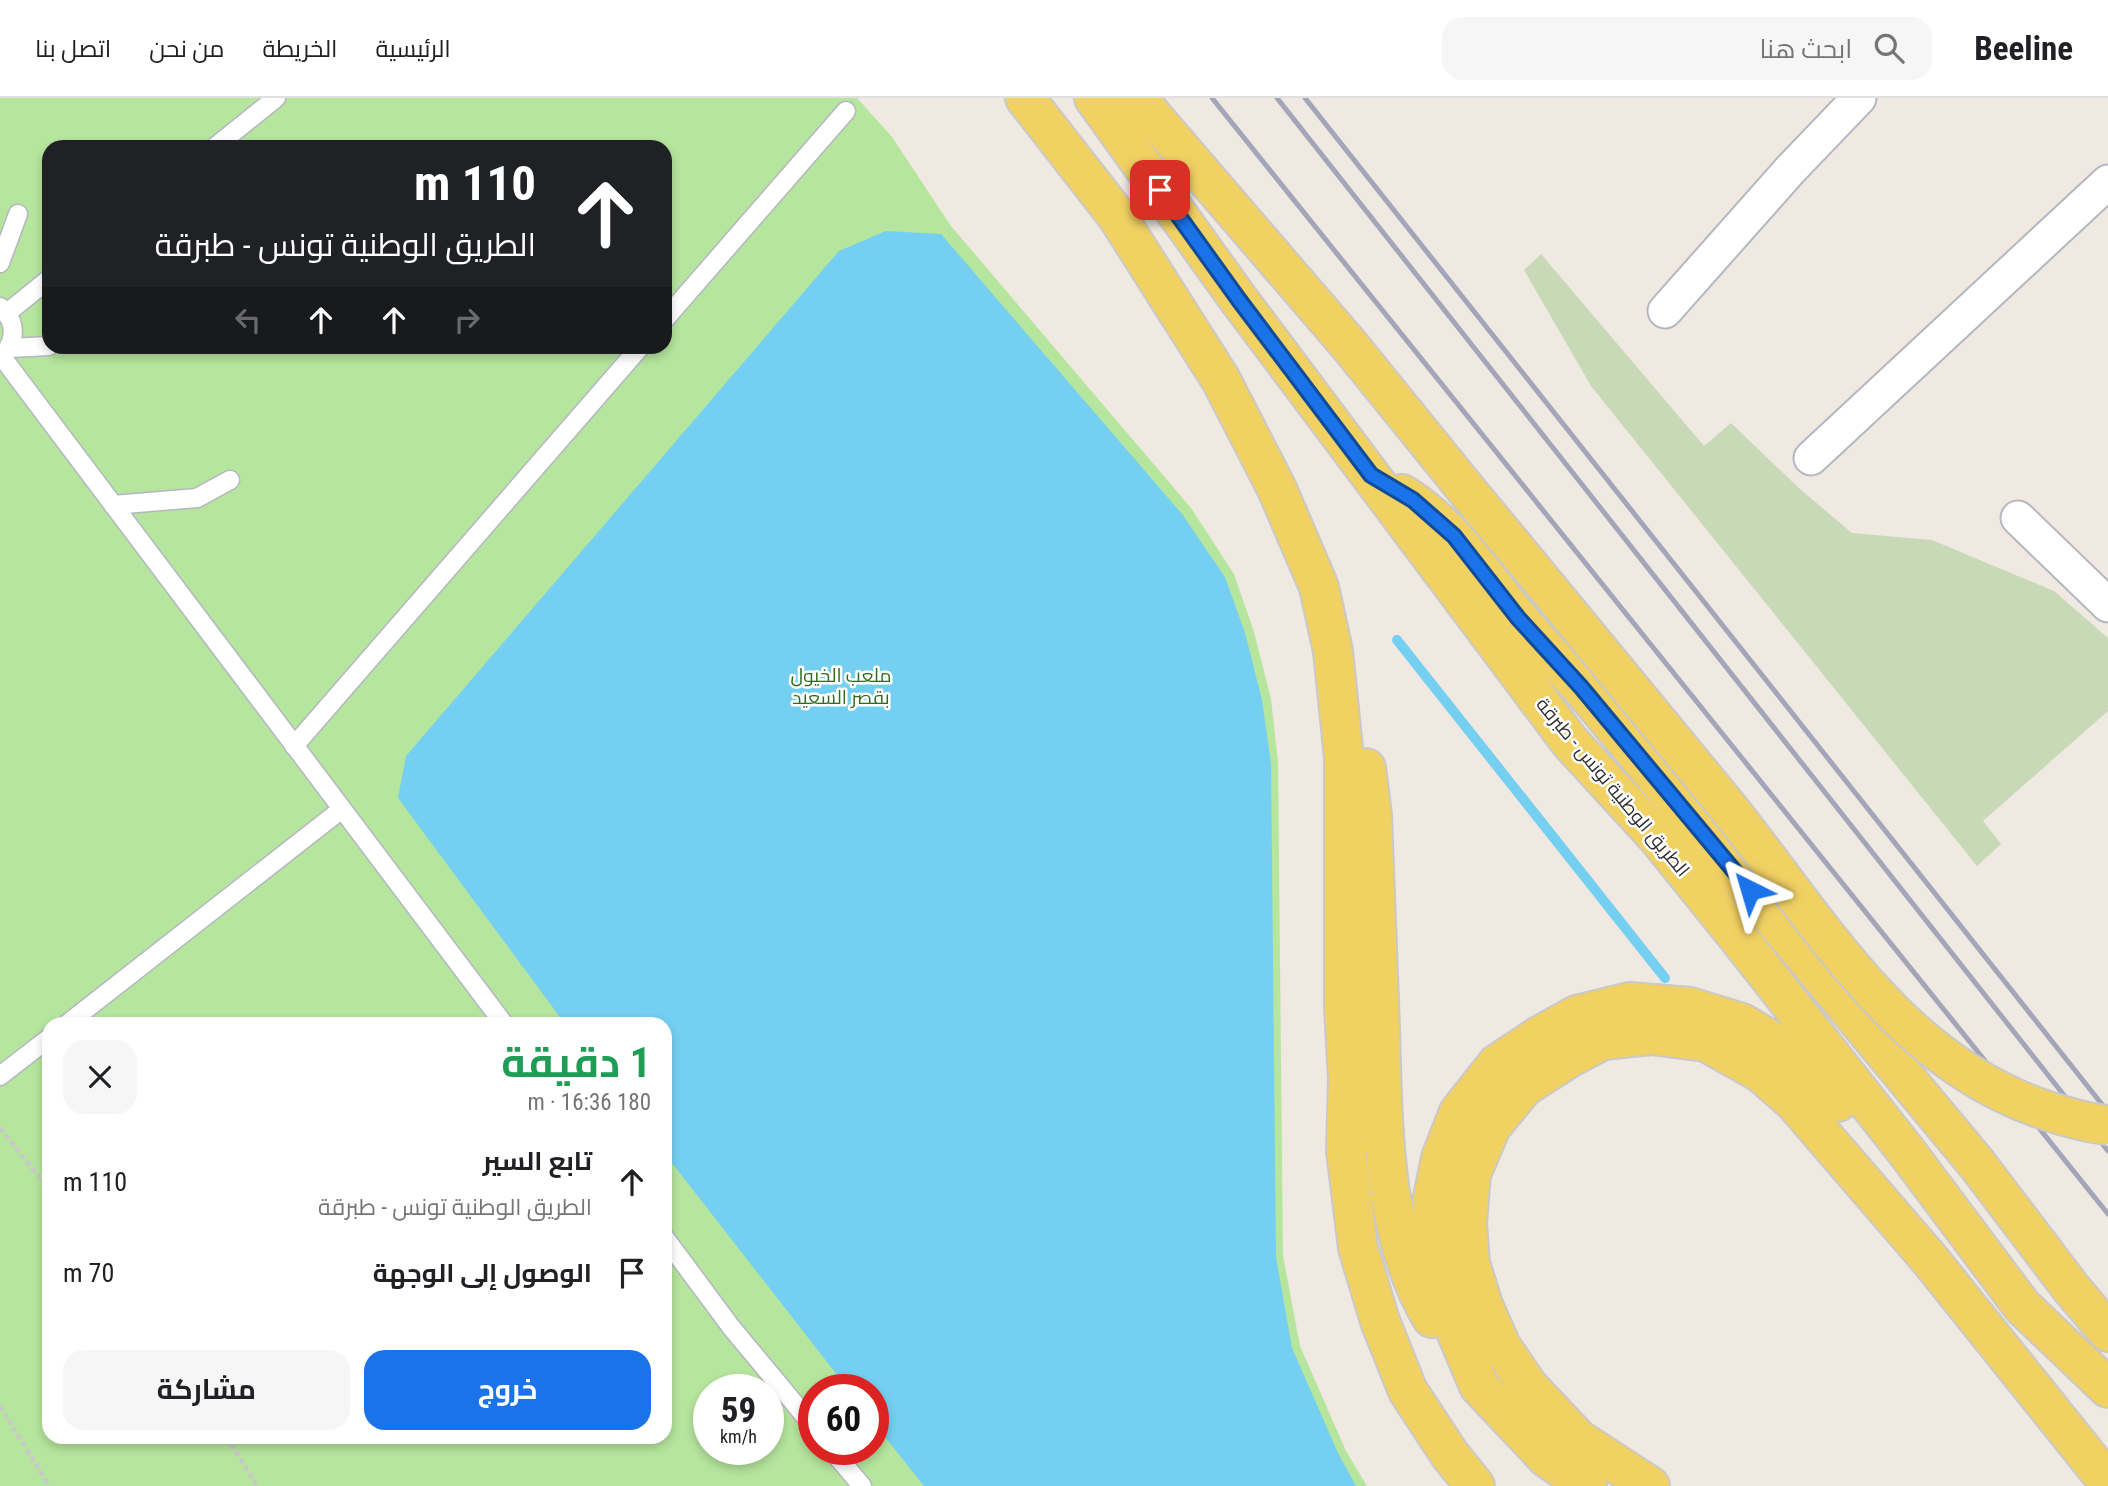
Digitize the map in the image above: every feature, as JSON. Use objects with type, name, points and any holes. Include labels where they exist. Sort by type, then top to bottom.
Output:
[{"type":"main road","points":[[1025,98],[1117,216],[1221,380],[1277,489],[1319,587],[1354,695],[1372,815],[1384,1154],[1404,1252],[1420,1299],[1451,1351],[1479,1387],[1547,1458],[1587,1486]]},
{"type":"main road","name":"الطريق الوطنية تونس - طبرقة","points":[[1094,98],[1239,300],[1570,742],[1658,838],[1906,1151],[2022,1306],[2108,1388]]},
{"type":"main road","points":[[1137,98],[1350,346],[1745,829],[1851,968],[1880,1001],[1951,1062],[1990,1086],[2052,1112],[2108,1125]]},
{"type":"main road","points":[[1371,475],[1413,500],[1454,536],[1518,618],[1581,687],[1977,1164],[2071,1288],[2108,1332]]},
{"type":"main road","points":[[1319,587],[1333,651],[1344,758],[1344,1007],[1348,1079],[1346,1151],[1358,1248],[1380,1321],[1408,1391],[1450,1455],[1475,1486]]},
{"type":"main road","points":[[1479,1387],[1441,1289],[1433,1246],[1432,1202],[1441,1158],[1459,1112],[1497,1064],[1539,1036],[1577,1015],[1630,1002],[1690,1007],[1742,1023],[1779,1045],[1809,1068],[1913,1193],[2022,1306]]},
{"type":"main road","points":[[1650,1486],[1578,1439],[1528,1385],[1501,1346],[1483,1305],[1470,1263],[1467,1223],[1471,1174],[1492,1127],[1524,1087],[1602,1040],[1651,1035],[1706,1042],[1761,1073],[1795,1102],[1931,1261],[2108,1482]]},
{"type":"street","points":[[1665,311],[1790,170],[1859,98]]},
{"type":"street","points":[[1811,458],[2108,182]]},
{"type":"street","points":[[2018,519],[2108,605]]},
{"type":"lane","points":[[224,140],[276,98]]},
{"type":"lane","points":[[672,311],[846,111]]},
{"type":"lane","points":[[0,263],[18,214]]},
{"type":"lane","points":[[4,354],[13,336],[12,324],[3,310],[42,284]]},
{"type":"lane","points":[[4,354],[42,347]]},
{"type":"lane","points":[[4,354],[113,505],[498,1017]]},
{"type":"lane","points":[[294,746],[634,354]]},
{"type":"lane","points":[[113,505],[197,498],[230,480]]},
{"type":"lane","points":[[76,1017],[342,809]]},
{"type":"lane","points":[[0,1076],[42,1043]]},
{"type":"lane","points":[[672,1247],[798,1407]]},
{"type":"lane","points":[[844,1465],[862,1486]]},
{"type":"path","points":[[0,1128],[42,1181]]},
{"type":"path","points":[[0,1406],[49,1486]]},
{"type":"path","points":[[231,1444],[257,1486]]},
{"type":"green space","name":"ملعب الخيول بقصر السعيد","points":[[0,98],[857,98],[892,137],[951,226],[1191,508],[1234,574],[1254,632],[1271,699],[1278,763],[1283,1256],[1300,1346],[1346,1451],[1367,1486],[0,1486]]},
{"type":"green space","points":[[1541,254],[1704,446],[1731,423],[1801,490],[1852,533],[1932,540],[2054,591],[2108,638],[2108,711],[1983,821],[2001,844],[1977,866],[1591,386],[1524,270]]},
{"type":"water","points":[[886,231],[941,234],[1182,514],[1225,577],[1245,633],[1262,700],[1271,764],[1276,1257],[1292,1348],[1338,1453],[1356,1486],[924,1486],[889,1442],[889,1374],[836,1374],[672,1163],[672,1017],[560,1017],[398,798],[406,756],[839,251]]},
{"type":"waterway","points":[[1397,640],[1665,978]]},
{"type":"railway","points":[[1212,98],[2108,1214]]},
{"type":"railway","points":[[1277,98],[2108,1151]]},
{"type":"railway","points":[[1305,98],[2108,1112]]},
{"type":"route","points":[[1160,190],[1371,475],[1413,500],[1454,536],[1518,618],[1581,687],[1750,890]]}]
